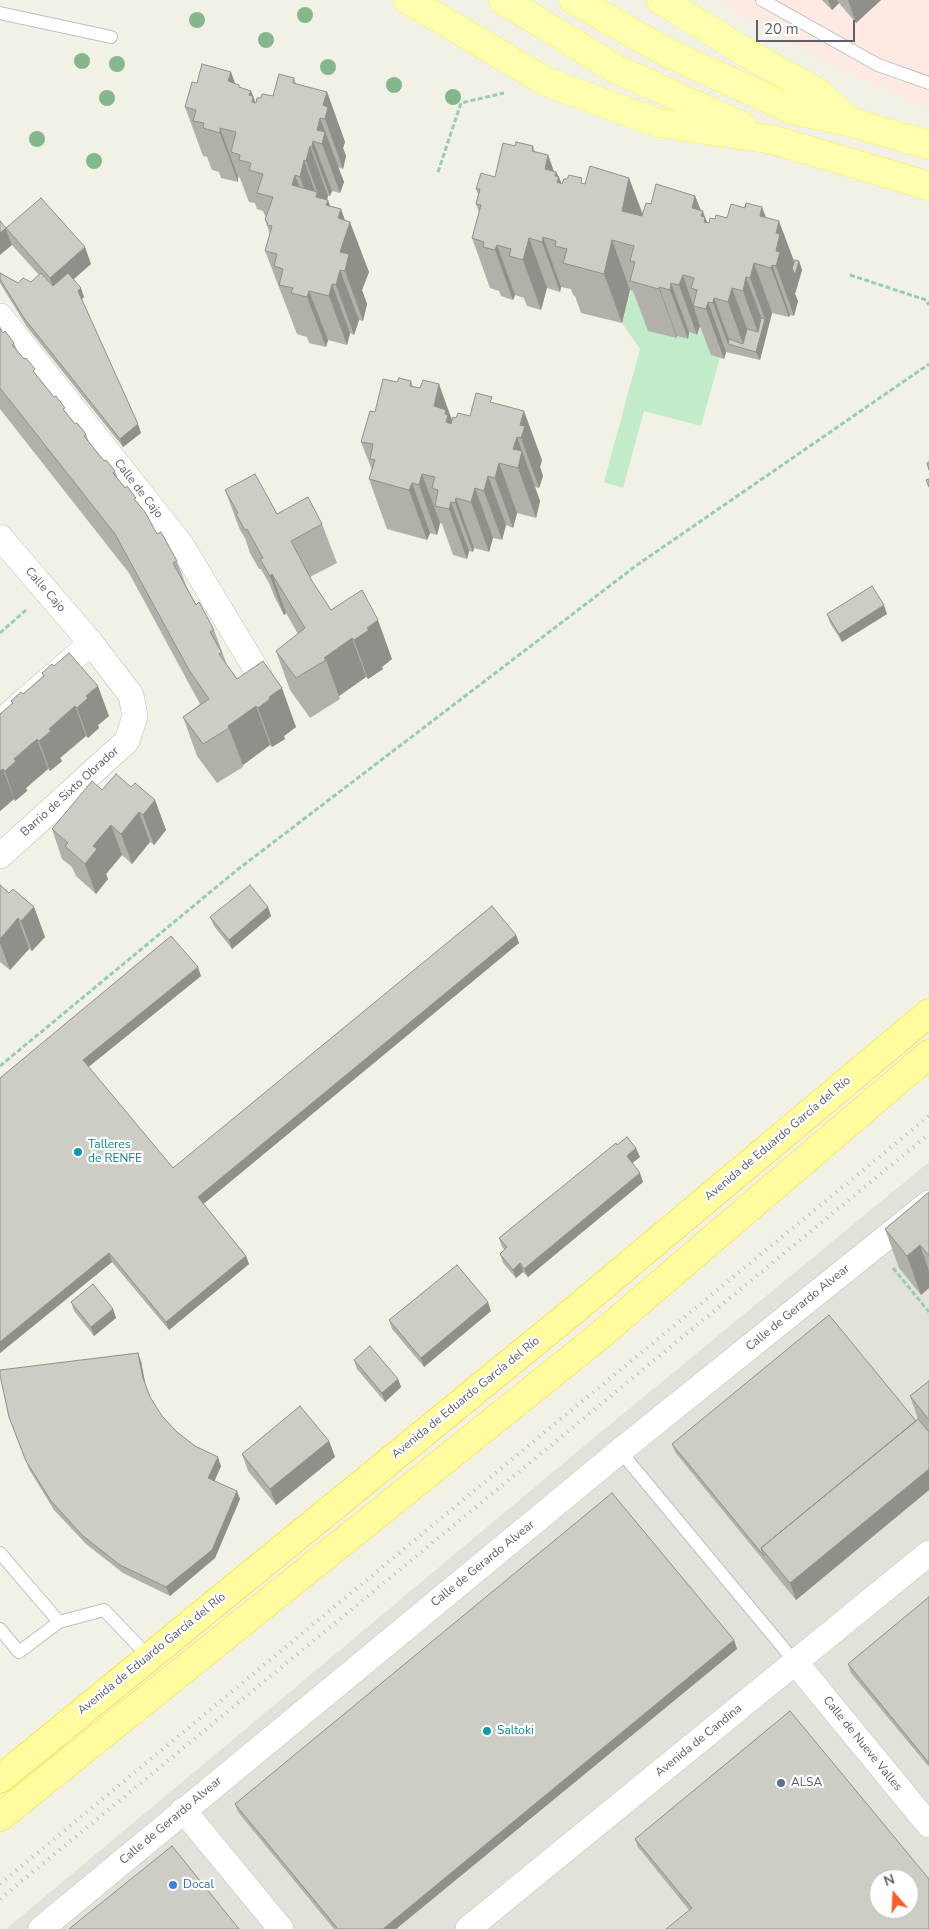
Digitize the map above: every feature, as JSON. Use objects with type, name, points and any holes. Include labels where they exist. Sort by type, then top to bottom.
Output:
[{"type":"highway","name":"Avenida de Eduardo García del Río","points":[[0,1779],[577,1308],[929,1013]]},
{"type":"highway","points":[[0,1817],[598,1337],[929,1054]]},
{"type":"main road","points":[[408,0],[547,82],[658,123],[774,140]]},
{"type":"main road","points":[[503,0],[616,69],[774,140],[929,186]]},
{"type":"main road","points":[[574,0],[668,53],[743,89],[794,110],[850,122],[929,145]]},
{"type":"main road","points":[[661,0],[750,55],[820,94],[850,122]]},
{"type":"street","name":"Calle de Cajo","points":[[0,316],[180,543],[259,674]]},
{"type":"street","name":"Calle Cajo","points":[[0,537],[91,643],[130,695]]},
{"type":"street","points":[[0,722],[91,643]]},
{"type":"street","name":"Barrio de Sixto Obrador","points":[[0,856],[127,741],[135,716],[130,695]]},
{"type":"street","name":"Calle de Gerardo Alvear","points":[[41,1929],[620,1451],[929,1203]]},
{"type":"street","name":"Avenida de Candina","points":[[468,1929],[929,1553]]},
{"type":"street","name":"Calle de Nueve Valles","points":[[795,1662],[929,1825]]},
{"type":"street","points":[[184,1810],[281,1929]]},
{"type":"lane","points":[[762,0],[878,65],[929,83]]},
{"type":"lane","points":[[0,13],[111,37]]},
{"type":"lane","points":[[620,1451],[795,1662]]},
{"type":"lane","points":[[0,1553],[59,1622]]},
{"type":"lane","points":[[0,1629],[19,1652],[59,1622],[104,1610],[149,1657]]},
{"type":"path","points":[[438,172],[462,103],[509,91]]},
{"type":"path","points":[[850,275],[926,300],[929,305]]},
{"type":"path","points":[[0,1066],[237,870],[638,565],[929,364]]},
{"type":"path","points":[[890,1265],[929,1312]]},
{"type":"shaded area","points":[[717,0],[929,0],[929,108],[820,59]]},
{"type":"shaded area","points":[[929,1162],[929,1929],[6,1929],[601,1432]]},
{"type":"green space","points":[[631,290],[652,296],[677,336],[687,339],[689,332],[698,335],[701,324],[720,357],[701,426],[644,411],[623,488],[604,482],[640,349],[622,323]]},
{"type":"building","points":[[202,64],[231,72],[228,81],[251,91],[249,95],[253,96],[252,102],[256,103],[257,98],[261,98],[262,94],[273,96],[279,74],[294,78],[293,83],[327,92],[323,105],[328,107],[325,119],[320,118],[317,130],[325,132],[322,144],[313,141],[306,161],[304,160],[300,177],[295,175],[292,185],[317,192],[316,197],[328,200],[326,205],[341,209],[338,218],[350,222],[340,252],[349,254],[345,271],[340,270],[336,285],[332,284],[329,296],[309,291],[307,297],[291,293],[293,288],[279,285],[283,269],[274,266],[277,254],[265,251],[272,226],[267,225],[268,223],[265,220],[273,197],[257,193],[263,174],[249,170],[251,163],[239,160],[240,155],[231,152],[236,132],[220,128],[220,133],[203,128],[204,123],[193,121],[196,110],[185,107],[192,82],[197,83]]},
{"type":"building","points":[[516,142],[533,146],[532,151],[548,155],[545,169],[556,172],[555,176],[559,177],[557,182],[562,184],[569,175],[582,178],[581,183],[585,184],[590,166],[629,178],[622,211],[642,216],[646,203],[651,204],[656,184],[695,196],[692,208],[703,211],[701,216],[705,217],[704,222],[709,223],[710,218],[715,219],[716,215],[727,218],[731,204],[745,208],[746,203],[762,207],[760,216],[779,221],[776,233],[780,234],[776,251],[780,252],[776,266],[772,265],[771,268],[754,263],[750,278],[746,277],[743,291],[732,288],[728,302],[714,298],[713,303],[708,302],[706,309],[693,306],[697,290],[691,288],[694,278],[683,275],[679,285],[671,283],[670,290],[630,281],[635,262],[630,261],[634,246],[612,240],[604,274],[563,263],[567,249],[555,246],[556,241],[543,237],[542,242],[529,238],[523,260],[509,256],[511,249],[497,245],[495,250],[483,247],[484,242],[472,238],[481,205],[476,204],[480,189],[476,189],[481,173],[495,177],[503,143],[515,146]]},
{"type":"building","points":[[41,198],[85,247],[50,278],[6,228]]},
{"type":"building","points":[[0,221],[6,228],[0,233]]},
{"type":"building","points":[[795,260],[799,261],[795,275],[792,268]]},
{"type":"building","points":[[0,273],[18,283],[23,278],[31,282],[41,273],[53,286],[68,273],[81,288],[78,291],[138,424],[120,439],[24,318],[0,279]]},
{"type":"building","points":[[761,318],[765,319],[756,352],[728,344],[729,339],[743,344],[747,329],[758,332]]},
{"type":"building","points":[[0,328],[3,333],[5,331],[14,343],[12,345],[35,369],[33,371],[54,397],[56,396],[65,408],[63,409],[75,424],[77,423],[86,434],[84,436],[104,461],[106,460],[115,471],[113,473],[125,488],[127,486],[157,534],[161,532],[177,561],[173,563],[196,605],[199,602],[214,630],[210,632],[222,653],[219,654],[237,679],[263,661],[282,688],[258,708],[256,706],[228,726],[229,728],[203,744],[183,717],[209,699],[189,670],[115,534],[0,388]]},
{"type":"building","points":[[399,378],[411,381],[410,386],[420,388],[423,380],[439,384],[434,406],[446,410],[445,414],[448,415],[446,422],[451,424],[453,417],[456,418],[458,413],[470,416],[476,393],[492,397],[490,402],[524,411],[520,425],[525,426],[521,438],[517,437],[513,449],[522,451],[518,468],[499,463],[495,478],[488,476],[484,491],[475,488],[471,502],[456,498],[455,503],[451,502],[449,509],[435,506],[438,490],[432,488],[435,477],[422,474],[419,485],[412,483],[409,490],[369,479],[375,460],[370,459],[373,444],[361,442],[370,411],[375,412],[383,379],[397,382]]},
{"type":"building","points":[[255,474],[277,514],[308,497],[322,524],[291,541],[312,581],[331,610],[362,590],[378,620],[367,628],[369,630],[354,640],[352,638],[324,658],[326,660],[296,678],[276,651],[305,628],[272,574],[270,576],[260,559],[263,558],[247,529],[245,530],[236,514],[238,513],[225,490]]},
{"type":"building","points":[[872,586],[884,605],[839,634],[827,614]]},
{"type":"building","points":[[69,653],[98,686],[86,696],[88,698],[77,708],[75,706],[49,729],[51,731],[39,741],[37,739],[14,759],[16,761],[5,771],[3,769],[0,771],[0,714],[13,703],[11,701],[21,692],[23,694],[44,676],[42,673],[52,664],[54,666]]},
{"type":"building","points":[[116,774],[131,787],[135,783],[155,800],[143,815],[139,812],[121,834],[111,825],[93,846],[97,849],[85,864],[65,846],[68,843],[52,829],[92,781],[102,790]]},
{"type":"building","points":[[0,885],[9,893],[13,889],[34,907],[21,921],[18,918],[0,939]]},
{"type":"building","points":[[250,885],[268,907],[229,940],[210,917]]},
{"type":"building","name":"Talleres de RENFE","points":[[492,906],[516,935],[198,1197],[246,1256],[166,1322],[109,1253],[0,1342],[0,1078],[171,936],[198,967],[83,1060],[173,1168]]},
{"type":"building","points":[[627,1137],[636,1148],[627,1156],[640,1173],[524,1269],[520,1263],[513,1270],[500,1254],[507,1247],[499,1238],[616,1143],[617,1145]]},
{"type":"building","points":[[929,1192],[929,1256],[920,1245],[907,1256],[885,1229]]},
{"type":"building","points":[[457,1265],[488,1302],[421,1358],[389,1320]]},
{"type":"building","points":[[93,1284],[113,1309],[91,1327],[71,1302]]},
{"type":"building","points":[[829,1315],[916,1421],[761,1548],[764,1556],[672,1444]]},
{"type":"building","points":[[370,1346],[398,1379],[382,1393],[354,1360]]},
{"type":"building","points":[[138,1353],[143,1378],[150,1397],[162,1416],[177,1432],[195,1446],[218,1457],[208,1478],[237,1491],[212,1550],[166,1587],[120,1565],[83,1536],[51,1501],[26,1461],[9,1417],[0,1375],[0,1370]]},
{"type":"building","points":[[929,1381],[929,1420],[910,1396]]},
{"type":"building","points":[[300,1406],[329,1441],[270,1489],[242,1454]]},
{"type":"building","points":[[918,1419],[929,1432],[929,1469],[790,1583],[761,1548]]},
{"type":"building","name":"Saltoki","points":[[612,1493],[734,1640],[383,1929],[338,1929],[235,1804]]},
{"type":"building","points":[[929,1597],[929,1763],[848,1664]]},
{"type":"building","name":"ALSA","points":[[790,1711],[929,1879],[929,1929],[666,1929],[692,1908],[635,1839]]},
{"type":"building","points":[[172,1846],[239,1929],[69,1929]]},
{"type":"railway","points":[[0,1884],[929,1116]]},
{"type":"railway","points":[[0,1899],[929,1134]]},
{"type":"place","name":"Talleres de RENFE","points":[[78,1152]]},
{"type":"place","name":"Saltoki","points":[[487,1731]]},
{"type":"place","name":"ALSA","points":[[781,1783]]},
{"type":"place","name":"Docal","points":[[173,1885]]}]
